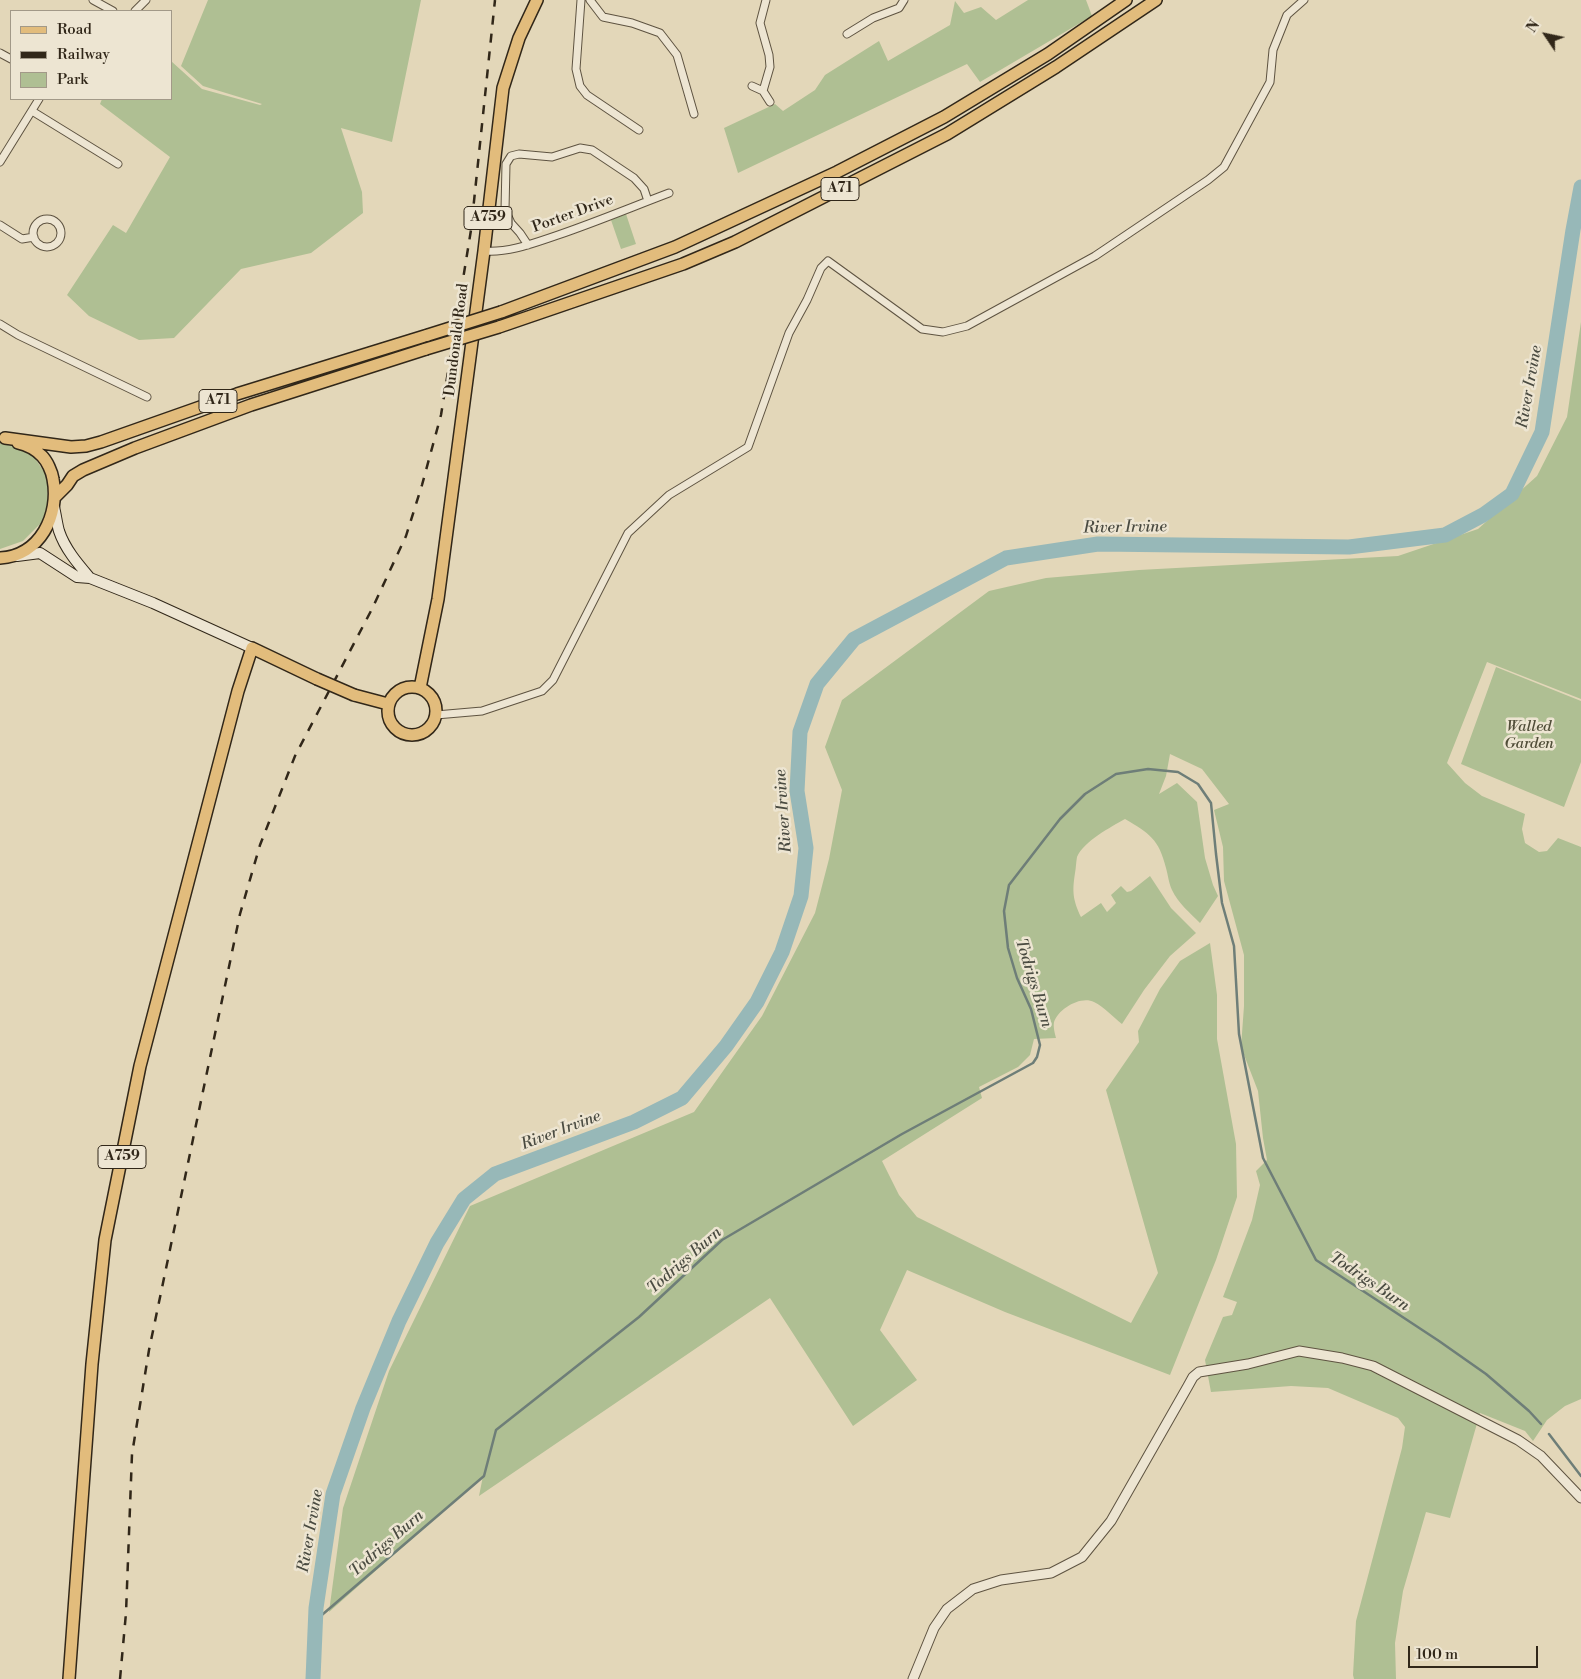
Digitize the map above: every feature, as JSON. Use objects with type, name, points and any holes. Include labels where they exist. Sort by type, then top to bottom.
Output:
[{"type":"main road","name":"Dundonald Road","points":[[420,688],[438,599],[484,251],[502,88],[519,38],[537,0]]},
{"type":"main road","name":"A71","points":[[2,438],[71,447],[101,442],[237,394],[501,312],[675,247],[837,172],[944,117],[1048,54],[1126,0]]},
{"type":"main road","name":"A71","points":[[55,502],[68,486],[73,476],[135,448],[251,405],[499,327],[683,264],[735,242],[947,134],[1056,67],[1156,0]]},
{"type":"main road","name":"A71","points":[[2,438],[28,446],[43,456],[52,474],[55,502],[50,522],[38,538],[22,551],[4,557]]},
{"type":"main road","points":[[55,502],[59,531],[65,546],[90,578]]},
{"type":"main road","points":[[4,557],[40,554],[77,577],[90,578],[153,603],[354,695],[388,704]]},
{"type":"main road","name":"A759","points":[[69,1679],[92,1364],[105,1240],[140,1066],[238,691],[252,648]]},
{"type":"main road","points":[[408,687],[420,688],[433,698],[436,706],[436,715],[427,730],[418,735],[400,733],[394,728],[388,718],[388,704],[392,696],[400,690],[408,687]]},
{"type":"street","points":[[93,0],[111,10]]},
{"type":"street","points":[[136,10],[146,0]]},
{"type":"street","points":[[581,0],[576,69],[580,86],[588,95],[639,130]]},
{"type":"street","points":[[590,0],[603,17],[632,23],[660,33],[677,55],[694,114]]},
{"type":"street","points":[[763,91],[770,68],[769,55],[760,24],[766,0]]},
{"type":"street","points":[[847,34],[873,18],[899,8],[904,0]]},
{"type":"street","points":[[436,715],[482,711],[542,692],[553,680],[628,533],[669,495],[748,446],[789,333],[808,300],[821,268],[828,261],[922,329],[943,332],[967,326],[1087,261],[1208,180],[1224,167],[1270,82],[1273,50],[1287,15],[1304,0]]},
{"type":"street","points":[[752,86],[763,91],[770,102]]},
{"type":"street","points":[[0,162],[38,100]]},
{"type":"street","points":[[32,110],[118,164]]},
{"type":"street","points":[[528,245],[511,223],[505,210],[506,164],[511,156],[519,154],[552,157],[580,148],[592,150],[634,178],[644,189],[648,201]]},
{"type":"street","name":"Porter Drive","points":[[484,251],[497,252],[528,245],[581,227],[669,192]]},
{"type":"street","points":[[46,219],[56,222],[61,230],[58,242],[49,247],[42,246],[34,237],[34,227],[37,223],[46,219]]},
{"type":"street","points":[[0,225],[22,238],[34,237]]},
{"type":"street","points":[[0,324],[18,335],[148,397]]},
{"type":"street","points":[[914,1679],[934,1628],[947,1610],[973,1589],[1001,1580],[1051,1572],[1082,1557],[1110,1521],[1193,1377],[1198,1372],[1248,1364],[1299,1351],[1342,1358],[1373,1366],[1518,1440],[1541,1456],[1581,1498]]},
{"type":"green space","points":[[208,0],[421,0],[392,142],[341,128],[362,192],[363,213],[311,253],[241,269],[174,338],[139,340],[89,316],[67,295],[113,225],[126,233],[170,157],[100,104],[102,100],[172,100],[172,62],[202,89],[262,104],[203,86],[181,66]]},
{"type":"green space","points":[[1028,0],[1086,0],[1092,16],[980,82],[967,64],[738,173],[724,128],[775,104],[783,111],[815,90],[825,75],[879,41],[888,61],[950,25],[955,1],[964,13],[981,7],[996,20]]},
{"type":"green space","points":[[626,214],[636,244],[621,249],[611,220]]},
{"type":"green space","points":[[1581,322],[1581,699],[1487,662],[1447,763],[1465,783],[1482,796],[1525,814],[1522,829],[1525,843],[1539,852],[1547,851],[1558,838],[1581,847],[1581,1399],[1565,1406],[1547,1420],[1533,1441],[1525,1431],[1480,1413],[1450,1518],[1426,1512],[1403,1591],[1395,1643],[1396,1679],[1354,1679],[1353,1675],[1356,1621],[1402,1448],[1405,1427],[1398,1418],[1328,1388],[1291,1386],[1211,1392],[1205,1360],[1223,1317],[1232,1315],[1237,1302],[1223,1297],[1252,1220],[1260,1185],[1256,1171],[1267,1160],[1258,1091],[1241,1047],[1244,1006],[1244,955],[1224,881],[1223,847],[1214,810],[1229,804],[1202,769],[1170,754],[1166,776],[1159,794],[1177,783],[1197,802],[1205,858],[1218,896],[1200,923],[1184,908],[1175,895],[1156,843],[1141,828],[1125,819],[1098,835],[1080,851],[1077,857],[1074,896],[1081,917],[1101,903],[1107,912],[1116,903],[1111,895],[1121,886],[1127,892],[1131,891],[1150,876],[1171,908],[1196,933],[1170,956],[1144,990],[1122,1024],[1105,1009],[1089,1000],[1077,1002],[1065,1008],[1056,1017],[1054,1022],[1056,1038],[1034,1039],[1030,1055],[1018,1067],[979,1087],[982,1098],[882,1161],[899,1195],[917,1217],[1131,1323],[1158,1273],[1106,1090],[1139,1042],[1138,1031],[1160,989],[1180,961],[1210,943],[1217,995],[1217,1039],[1236,1144],[1237,1197],[1216,1260],[1170,1375],[1005,1312],[907,1270],[880,1330],[917,1380],[853,1426],[770,1298],[479,1496],[483,1476],[329,1612],[343,1508],[389,1371],[470,1206],[694,1112],[762,1016],[815,913],[829,859],[842,790],[825,747],[842,700],[989,591],[1046,578],[1139,570],[1398,556],[1478,529],[1537,476],[1567,417]]},
{"type":"green space","points":[[0,443],[30,451],[47,476],[48,502],[42,522],[23,541],[0,549]]},
{"type":"green space","name":"Walled Garden","points":[[1496,667],[1581,701],[1581,762],[1564,807],[1461,764]]},
{"type":"waterway","name":"River Irvine","points":[[313,1679],[316,1608],[333,1494],[363,1408],[399,1321],[437,1243],[464,1199],[495,1174],[634,1122],[682,1098],[726,1046],[757,1002],[782,952],[801,896],[806,848],[797,791],[800,732],[817,684],[854,639],[1006,558],[1098,544],[1349,547],[1445,535],[1483,515],[1512,494],[1542,432],[1581,187]]},
{"type":"waterway","name":"Todrigs Burn","points":[[316,1620],[484,1476],[496,1430],[639,1317],[722,1240],[902,1134],[1033,1063],[1037,1057],[1040,1045],[1031,1009],[1017,978],[1008,948],[1004,911],[1009,885],[1060,819],[1085,794],[1116,774],[1148,769],[1178,772],[1198,784],[1211,803],[1222,903],[1234,946],[1239,1034],[1263,1158],[1316,1260],[1486,1374],[1529,1411],[1541,1424]]},
{"type":"waterway","name":"Todrigs Burn","points":[[1549,1434],[1581,1476]]},
{"type":"railway","points":[[120,1679],[126,1613],[132,1454],[149,1350],[240,914],[260,845],[295,756],[372,609],[406,536],[422,485],[441,415],[471,230],[495,0]]}]
